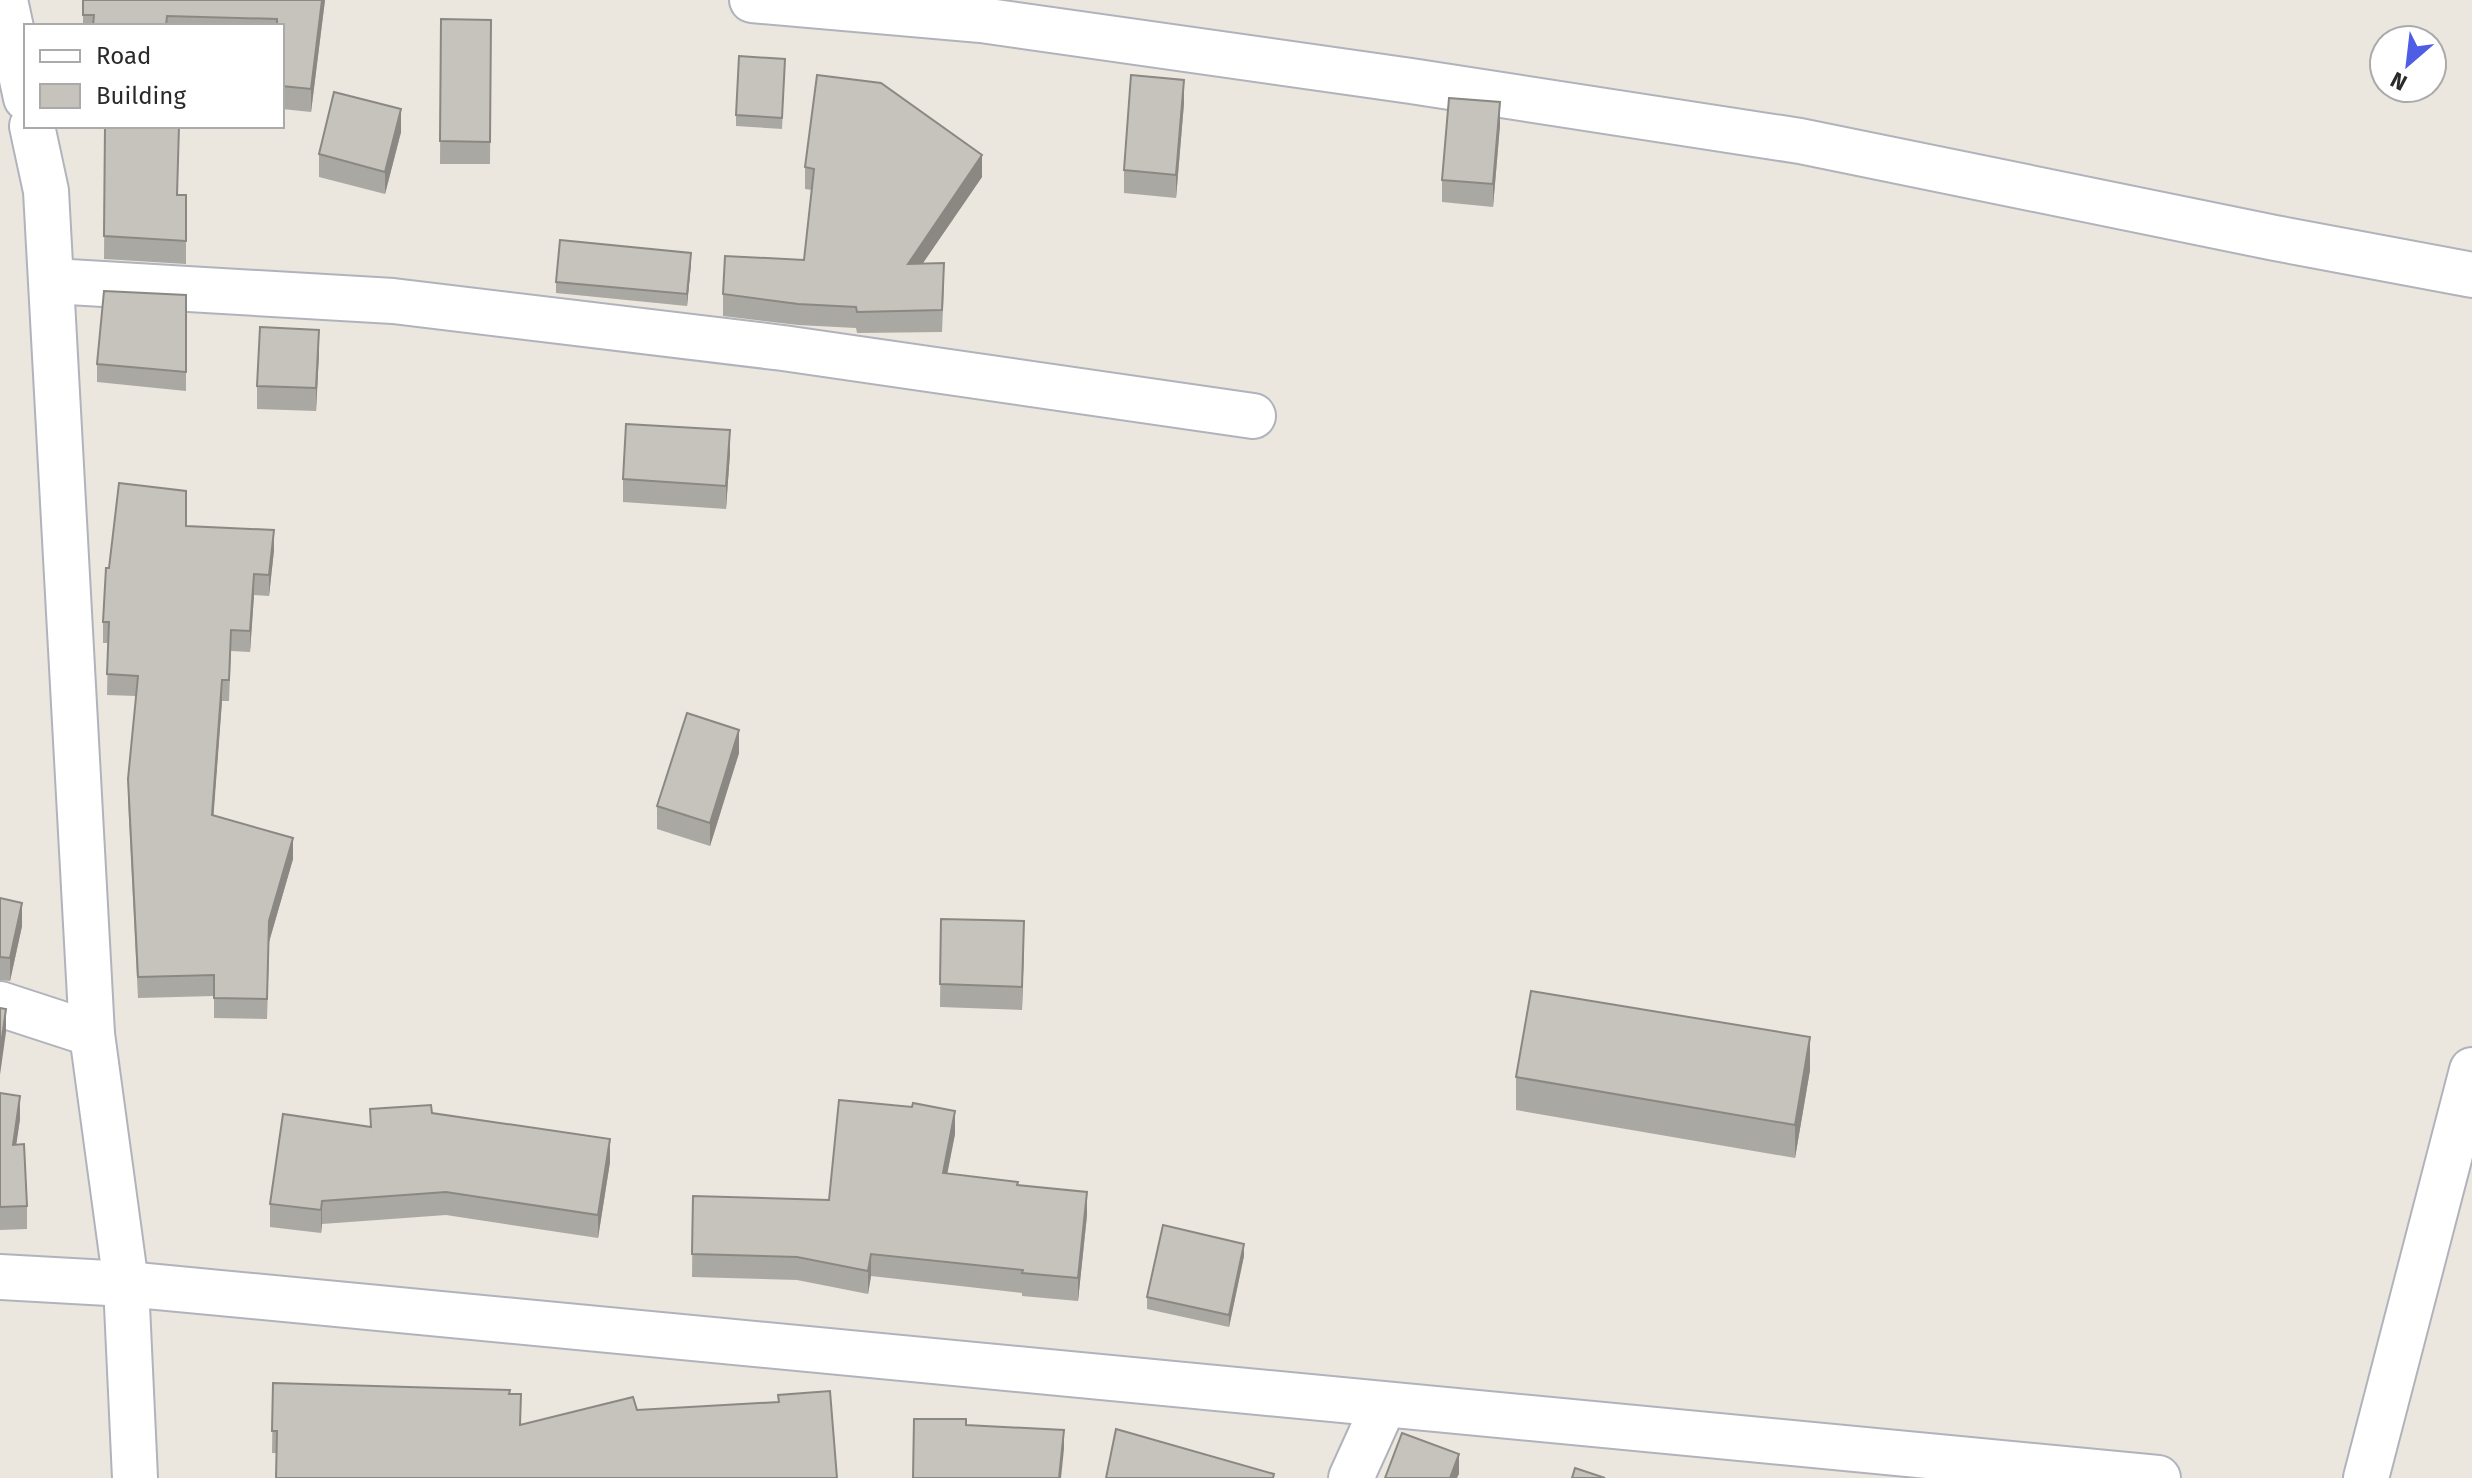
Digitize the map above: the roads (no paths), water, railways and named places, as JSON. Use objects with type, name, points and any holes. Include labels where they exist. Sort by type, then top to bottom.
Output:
[{"type":"street","points":[[5,0],[24,89]]},
{"type":"street","points":[[752,0],[981,20],[1411,81],[1800,141],[2472,275]]},
{"type":"street","points":[[32,128],[46,191],[52,281],[92,1034],[126,1284],[135,1478]]},
{"type":"street","points":[[52,281],[393,301],[783,348],[1253,416]]},
{"type":"street","points":[[0,1004],[92,1034]]},
{"type":"street","points":[[2366,1478],[2472,1070]]},
{"type":"street","points":[[0,1277],[126,1284],[2158,1478]]},
{"type":"street","points":[[1351,1478],[1384,1405]]}]
